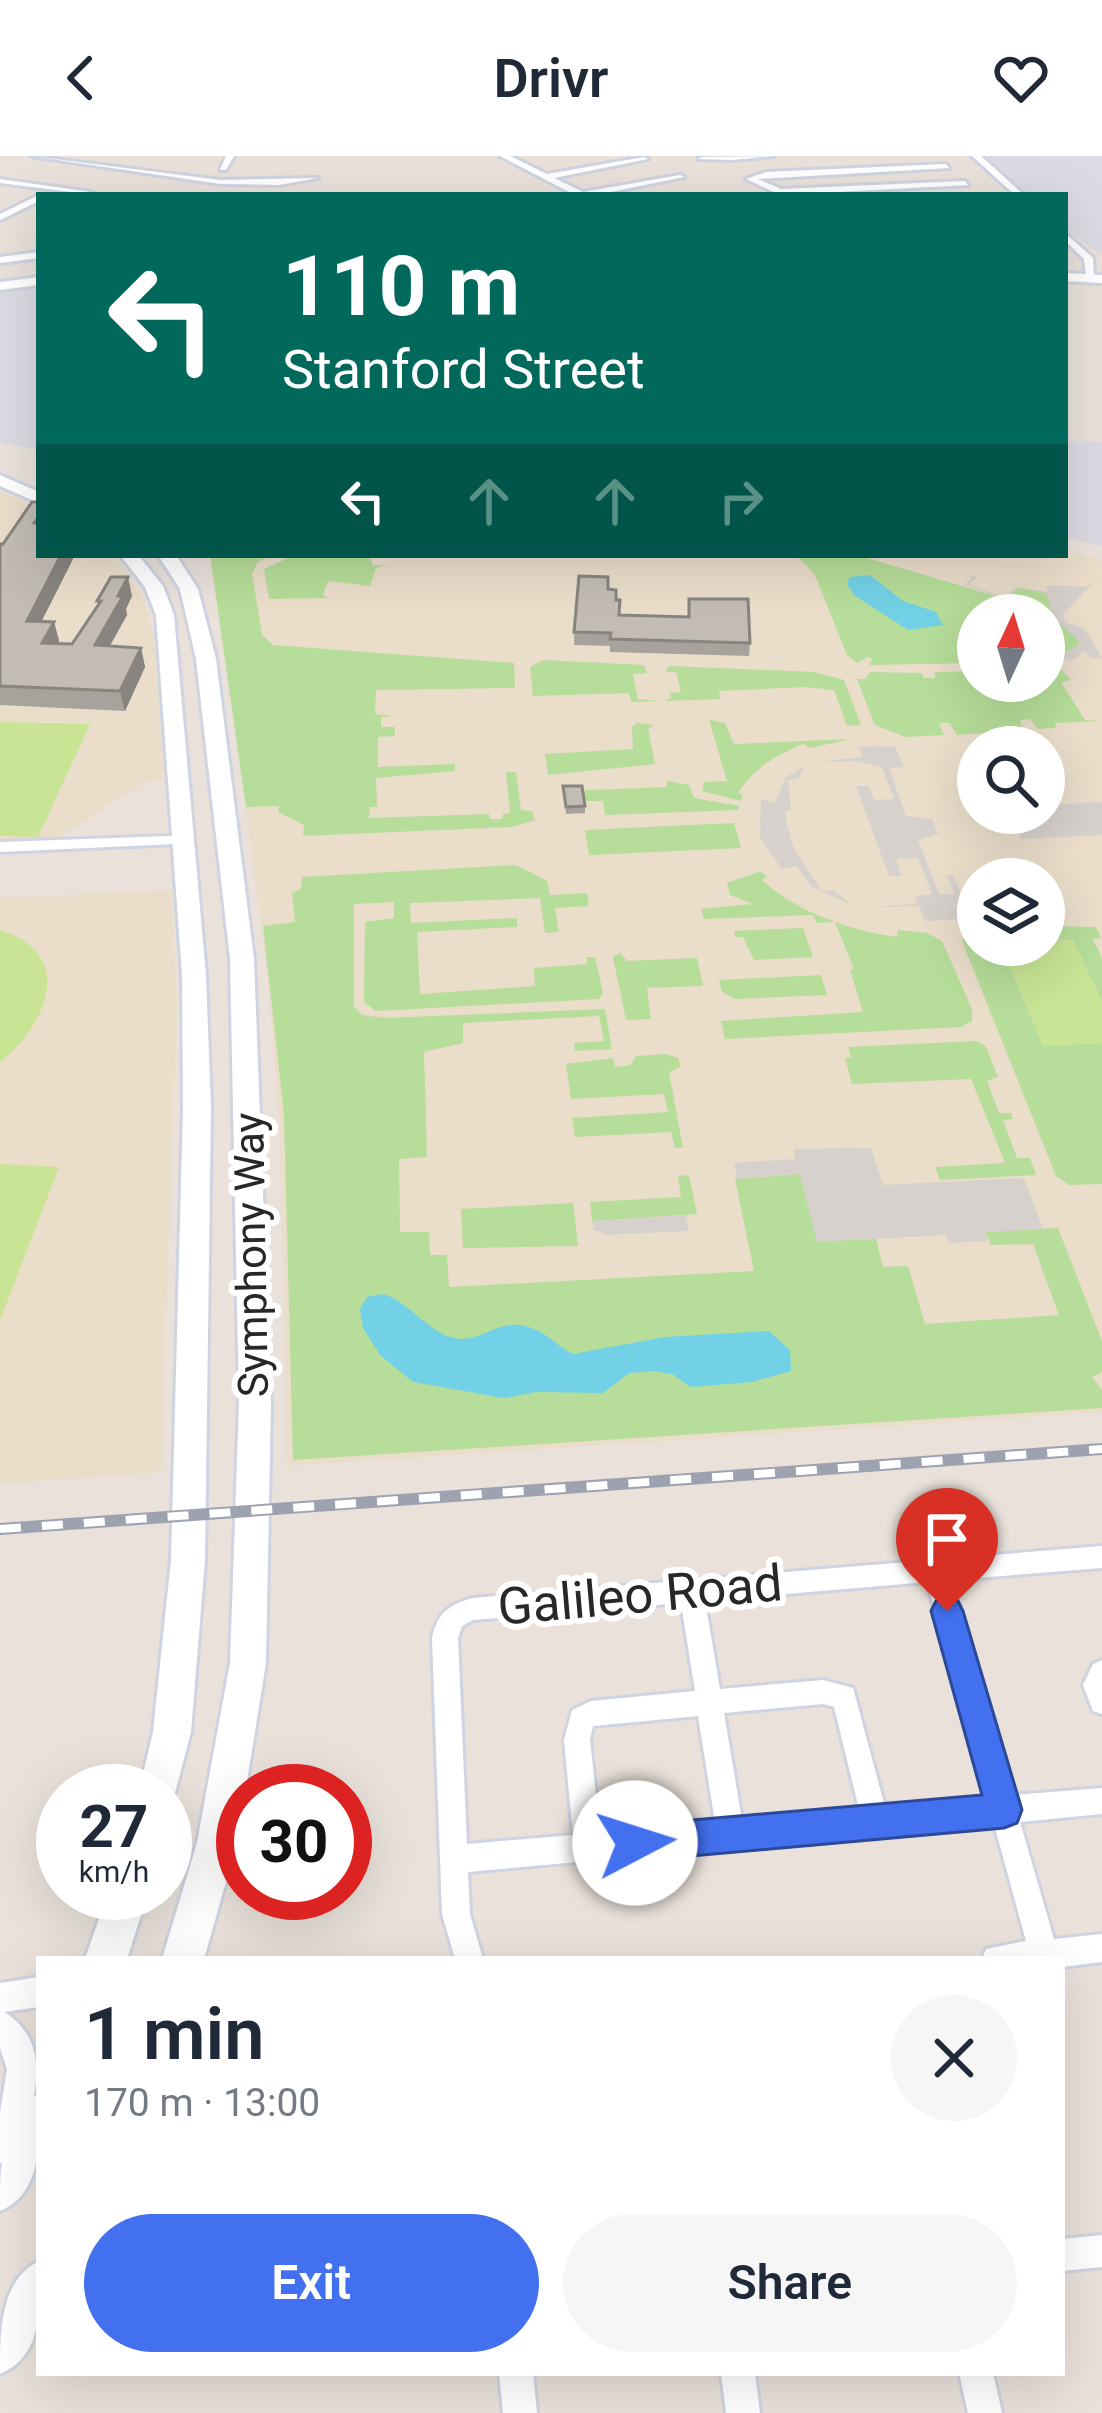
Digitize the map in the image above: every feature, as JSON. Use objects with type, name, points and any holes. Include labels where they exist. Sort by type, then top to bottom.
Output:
[{"type":"main road","points":[[0,283],[36,279]]},
{"type":"main road","points":[[0,459],[36,476]]},
{"type":"main road","points":[[0,480],[36,497]]},
{"type":"main road","name":"Symphony Way","points":[[131,558],[154,586],[165,615],[196,1027],[188,1560],[172,1732],[164,1764]]},
{"type":"main road","name":"Symphony Way","points":[[169,558],[189,589],[206,659],[242,959],[255,1402],[248,1663],[242,1715],[217,1843],[184,1956]]},
{"type":"main road","points":[[105,1950],[117,1920]]},
{"type":"main road","points":[[0,2189],[36,2122]]},
{"type":"main road","points":[[0,2350],[36,2289]]},
{"type":"street","points":[[35,156],[192,178],[279,184],[297,173]]},
{"type":"street","points":[[223,168],[230,156]]},
{"type":"street","points":[[506,157],[526,156]]},
{"type":"street","points":[[702,159],[770,156]]},
{"type":"street","points":[[936,156],[968,186],[780,192],[750,179],[760,174],[946,166]]},
{"type":"street","points":[[976,156],[1017,192]]},
{"type":"street","points":[[506,157],[576,192]]},
{"type":"street","points":[[127,169],[151,158]]},
{"type":"street","points":[[545,177],[644,159]]},
{"type":"street","points":[[0,180],[40,172],[67,160]]},
{"type":"street","points":[[205,166],[314,178]]},
{"type":"street","points":[[598,192],[680,177]]},
{"type":"street","points":[[182,187],[192,178]]},
{"type":"street","points":[[0,180],[70,192]]},
{"type":"street","points":[[51,192],[56,190]]},
{"type":"street","points":[[0,217],[36,199]]},
{"type":"street","points":[[1068,240],[1088,258],[1095,278]]},
{"type":"street","points":[[5,259],[36,242]]},
{"type":"street","points":[[5,259],[36,255]]},
{"type":"street","points":[[1088,258],[1102,259]]},
{"type":"street","points":[[0,847],[170,841]]},
{"type":"street","name":"Galileo Road","points":[[468,1956],[457,1915],[454,1859],[445,1638],[452,1619],[473,1609],[1102,1558]]},
{"type":"street","points":[[936,1571],[1044,1954]]},
{"type":"street","points":[[691,1591],[731,1835]]},
{"type":"street","points":[[1102,1672],[1096,1684],[1102,1702]]},
{"type":"street","points":[[587,1847],[577,1740],[581,1719],[591,1713],[823,1692],[844,1697],[875,1821]]},
{"type":"street","points":[[454,1859],[1102,1801]]},
{"type":"street","points":[[1025,1956],[1102,1948]]},
{"type":"street","points":[[0,1998],[36,1992]]},
{"type":"street","points":[[0,2025],[20,2049],[25,2074],[14,2119],[0,2148]]},
{"type":"street","points":[[1065,2254],[1102,2251]]},
{"type":"street","points":[[516,2376],[520,2413]]},
{"type":"street","points":[[738,2376],[743,2413]]},
{"type":"street","points":[[977,2376],[985,2413]]},
{"type":"shaded area","points":[[981,156],[1102,156],[1102,255],[1068,231],[1068,192],[1023,192]]},
{"type":"shaded area","points":[[36,288],[36,449],[0,442],[0,292]]},
{"type":"shaded area","points":[[1068,441],[1102,442],[1102,547],[1068,538]]},
{"type":"shaded area","points":[[0,491],[36,508],[36,558],[114,558],[142,595],[154,635],[164,780],[144,782],[55,840],[0,843]]},
{"type":"shaded area","points":[[1068,551],[1102,560],[1102,1412],[287,1466],[279,1115],[268,980],[212,558],[1068,558]]},
{"type":"shaded area","points":[[963,574],[977,577],[969,585],[996,594],[964,585],[972,578]]},
{"type":"shaded area","points":[[1102,574],[1065,612],[1065,594],[1046,594],[1018,588],[1009,594],[1017,587],[1047,592],[1047,585],[1087,587]]},
{"type":"shaded area","points":[[1065,622],[1085,629],[1102,658],[1091,658],[1084,651],[1065,659],[1065,653],[1081,643],[1065,628]]},
{"type":"shaded area","points":[[895,746],[904,767],[889,768],[906,816],[932,819],[938,834],[918,840],[939,894],[954,894],[947,875],[953,875],[957,920],[925,921],[919,906],[869,907],[917,904],[915,896],[932,894],[918,858],[896,859],[901,876],[889,876],[856,786],[869,786],[874,800],[894,799],[882,767],[855,761],[819,762],[862,757],[859,747]]},
{"type":"shaded area","points":[[805,766],[798,779],[788,780],[791,810],[786,811],[786,822],[794,849],[822,891],[834,891],[852,905],[811,886],[797,866],[782,869],[760,837],[761,799],[775,803],[785,778]]},
{"type":"shaded area","points":[[1102,802],[1102,835],[1021,839],[1019,834],[1065,834],[1065,804]]},
{"type":"shaded area","points":[[172,890],[177,1009],[161,1472],[0,1484],[0,898]]},
{"type":"shaded area","points":[[871,1148],[883,1185],[1024,1178],[1043,1229],[986,1232],[988,1241],[949,1243],[946,1235],[817,1242],[800,1174],[737,1179],[734,1163],[795,1159],[794,1149]]},
{"type":"shaded area","points":[[686,1215],[689,1231],[604,1235],[594,1231],[592,1221]]},
{"type":"green space","points":[[210,558],[266,558],[252,573],[262,635],[273,645],[514,663],[515,688],[376,690],[375,714],[395,716],[381,717],[381,727],[395,727],[395,736],[378,737],[378,767],[455,764],[455,771],[376,778],[377,807],[370,807],[369,818],[489,814],[490,819],[502,819],[510,813],[506,772],[516,772],[521,810],[532,811],[535,820],[512,827],[303,836],[304,825],[278,812],[279,806],[246,807]]},
{"type":"green space","points":[[288,558],[370,558],[373,566],[389,564],[376,568],[370,586],[328,581],[323,595],[328,598],[269,599],[264,569]]},
{"type":"green space","points":[[799,558],[867,558],[989,594],[957,594],[957,663],[869,665],[873,659],[857,663],[847,655],[815,575]]},
{"type":"green space","points":[[1018,588],[1047,594],[1011,594]]},
{"type":"green space","points":[[1065,626],[1075,633],[1081,646],[1065,652]]},
{"type":"green space","points":[[543,660],[644,665],[647,673],[633,674],[638,699],[659,701],[632,702],[629,693],[533,696],[530,667]]},
{"type":"green space","points":[[669,666],[814,672],[844,680],[861,725],[847,726],[834,690],[719,691],[720,699],[664,701],[671,698],[670,693],[681,692],[676,672],[666,672]]},
{"type":"green space","points":[[957,671],[957,702],[1065,702],[1065,688],[1085,720],[1102,721],[1036,726],[1030,719],[1020,720],[1022,726],[957,726],[957,735],[949,723],[939,723],[944,735],[906,737],[875,725],[857,679],[865,679],[870,672],[921,673],[924,678],[935,678],[935,672]]},
{"type":"green space","points":[[709,720],[725,723],[734,744],[850,739],[811,748],[803,744],[775,758],[744,784],[738,793],[743,795],[741,801],[702,791],[704,782],[727,781]]},
{"type":"green space","points":[[0,722],[90,724],[38,837],[0,836]]},
{"type":"green space","points":[[653,725],[648,729],[655,764],[548,775],[545,754],[633,749],[632,727]]},
{"type":"green space","points":[[667,781],[689,785],[694,798],[739,806],[738,810],[605,815],[603,801],[584,801],[563,791],[667,787]]},
{"type":"green space","points":[[734,823],[741,848],[589,855],[585,830]]},
{"type":"green space","points":[[516,865],[547,881],[550,895],[587,893],[589,906],[555,908],[559,932],[545,933],[540,898],[410,903],[411,923],[517,918],[517,927],[417,932],[420,994],[535,986],[534,968],[587,964],[586,957],[595,957],[603,993],[599,999],[376,1011],[364,1002],[365,922],[394,918],[394,902],[354,904],[354,1006],[362,1015],[605,1009],[612,1049],[575,1051],[574,1043],[604,1041],[599,1016],[463,1023],[463,1043],[424,1052],[427,1157],[399,1159],[400,1232],[429,1232],[430,1255],[447,1255],[449,1287],[754,1271],[735,1179],[800,1174],[817,1241],[876,1239],[883,1267],[908,1266],[925,1324],[1059,1315],[1033,1244],[991,1245],[985,1232],[1058,1228],[1102,1341],[1102,1372],[1092,1377],[1102,1390],[1102,1408],[293,1460],[284,1115],[263,926],[295,922],[292,893],[301,889],[302,877]]},
{"type":"green space","points":[[761,871],[767,877],[762,880],[776,892],[843,925],[897,937],[898,930],[927,933],[942,941],[972,1009],[972,1021],[961,1027],[725,1039],[721,1021],[863,1012],[850,970],[854,969],[835,922],[817,923],[813,915],[704,919],[701,909],[753,904],[730,895],[727,883]]},
{"type":"green space","points":[[1065,926],[1096,927],[1101,938],[1093,939],[1102,958],[1102,1002],[1073,940],[1065,940]]},
{"type":"green space","points":[[803,928],[813,957],[754,960],[743,937],[735,937],[734,931]]},
{"type":"green space","points":[[0,930],[24,941],[39,956],[46,991],[31,1029],[0,1062]]},
{"type":"green space","points":[[1073,940],[1102,1002],[1102,1043],[1043,1046],[1010,966],[1065,966],[1065,941]]},
{"type":"green space","points":[[620,953],[627,961],[697,958],[703,986],[647,988],[651,1019],[626,1020],[613,957]]},
{"type":"green space","points":[[972,966],[1010,966],[1043,1046],[1102,1043],[1102,1184],[1069,1185],[1056,1176]]},
{"type":"green space","points":[[821,975],[827,995],[735,999],[722,992],[719,980]]},
{"type":"green space","points":[[977,1041],[986,1047],[998,1077],[987,1081],[999,1113],[1011,1113],[1013,1119],[1003,1120],[1017,1158],[1030,1158],[1036,1175],[940,1180],[935,1167],[1005,1163],[971,1079],[852,1084],[845,1058],[851,1057],[848,1047]]},
{"type":"green space","points":[[636,1056],[678,1058],[681,1067],[669,1072],[683,1148],[675,1148],[671,1132],[575,1137],[572,1118],[668,1112],[664,1094],[571,1099],[566,1064],[613,1058],[615,1067],[630,1065]]},
{"type":"green space","points":[[0,1164],[59,1167],[0,1320]]},
{"type":"green space","points":[[689,1175],[697,1214],[592,1221],[590,1202],[681,1197],[678,1176]]},
{"type":"green space","points":[[573,1203],[578,1246],[463,1248],[461,1209]]},
{"type":"water","points":[[870,575],[903,601],[936,612],[943,625],[908,630],[854,595],[847,584],[850,577]]},
{"type":"water","points":[[383,1294],[454,1338],[525,1326],[573,1354],[665,1337],[769,1331],[790,1350],[791,1371],[752,1382],[691,1387],[672,1374],[629,1373],[603,1393],[536,1392],[504,1398],[413,1382],[380,1355],[363,1328],[360,1309],[367,1297]]},
{"type":"building","points":[[36,502],[36,558],[59,558],[27,621],[54,622],[42,643],[72,644],[111,577],[128,577],[118,596],[123,596],[95,645],[141,648],[120,691],[0,686],[3,544]]},
{"type":"building","points":[[579,576],[608,577],[608,589],[616,590],[616,600],[620,600],[619,615],[689,617],[689,599],[748,599],[750,643],[610,639],[611,633],[574,632]]},
{"type":"building","points":[[563,786],[582,786],[585,806],[566,807]]},
{"type":"railway","points":[[0,1529],[1102,1449]]},
{"type":"route","points":[[635,1843],[1004,1810],[947,1611]]}]
